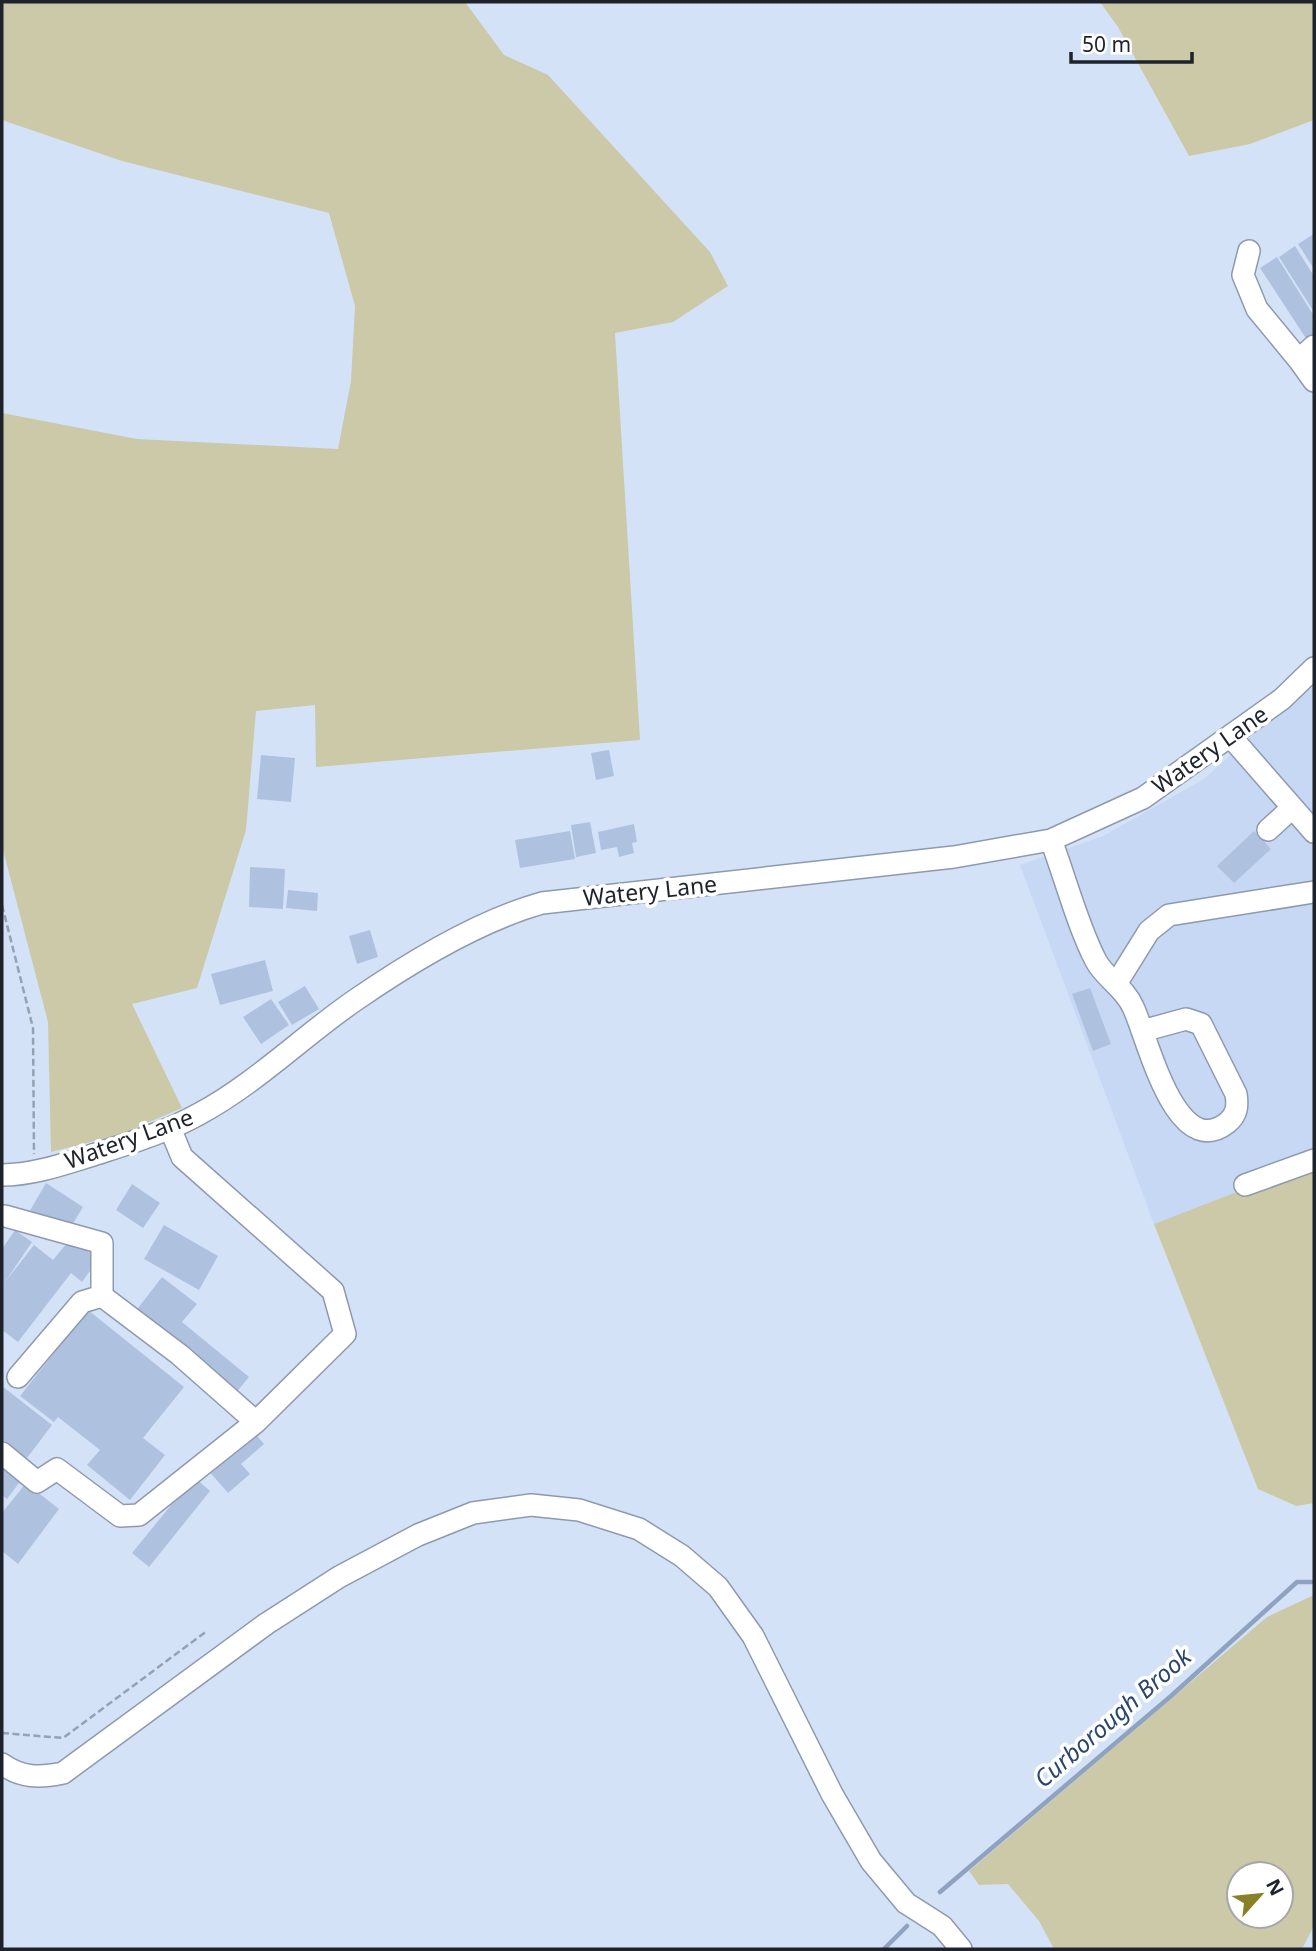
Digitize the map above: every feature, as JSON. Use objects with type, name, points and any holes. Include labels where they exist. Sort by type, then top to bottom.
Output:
[{"type":"street","points":[[1249,251],[1243,275],[1257,309],[1307,353],[1314,381]]},
{"type":"street","name":"Watery Lane","points":[[2,1175],[34,1172],[170,1128],[211,1107],[355,1000],[486,922],[511,912],[542,903],[954,857],[1051,840],[1143,798],[1282,699],[1314,668]]},
{"type":"street","points":[[1231,737],[1314,832]]},
{"type":"street","points":[[1269,830],[1292,808]]},
{"type":"street","points":[[1051,840],[1096,963],[1127,995],[1160,1077],[1182,1119],[1201,1130],[1214,1130],[1233,1118],[1238,1106],[1236,1094],[1201,1024],[1185,1018],[1142,1031]]},
{"type":"street","points":[[1115,984],[1149,931],[1168,915],[1314,892]]},
{"type":"street","points":[[2,1453],[37,1482],[57,1469],[120,1516],[139,1515],[256,1422],[345,1334],[334,1291],[182,1157],[170,1128]]},
{"type":"street","points":[[1245,1185],[1314,1160]]},
{"type":"street","points":[[5,1216],[102,1243],[103,1296]]},
{"type":"street","points":[[103,1296],[180,1355],[256,1422]]},
{"type":"street","points":[[18,1377],[82,1302],[103,1296]]},
{"type":"street","points":[[2,1764],[17,1773],[40,1778],[63,1773],[265,1624],[339,1577],[418,1535],[473,1513],[531,1505],[579,1510],[639,1529],[682,1556],[718,1587],[752,1636],[832,1794],[871,1861],[906,1903],[942,1926],[961,1949]]},
{"type":"path","points":[[2,905],[33,1028],[34,1172]]},
{"type":"path","points":[[2,1733],[63,1738],[207,1631]]},
{"type":"shaded area","points":[[2,2],[465,2],[504,55],[548,75],[710,252],[728,286],[673,322],[615,333],[640,740],[316,767],[315,705],[256,711],[246,830],[197,988],[132,1004],[182,1108],[119,1135],[51,1152],[48,1022],[2,846],[2,413],[137,439],[338,449],[351,381],[355,306],[329,213],[122,161],[2,120]]},
{"type":"shaded area","points":[[1100,2],[1314,2],[1314,120],[1250,144],[1189,156],[1118,27]]},
{"type":"shaded area","points":[[1314,680],[1314,1162],[1154,1224],[1020,865],[1103,836],[1204,779]]},
{"type":"shaded area","points":[[1314,1162],[1314,1503],[1296,1506],[1258,1489],[1154,1224]]},
{"type":"shaded area","points":[[1314,1595],[1314,1926],[1302,1949],[1054,1949],[1039,1921],[1008,1884],[979,1885],[969,1871],[1267,1617]]},
{"type":"building","points":[[1314,234],[1314,269],[1298,244]]},
{"type":"building","points":[[1295,246],[1314,276],[1314,312],[1279,257]]},
{"type":"building","points":[[1277,257],[1314,316],[1314,340],[1309,343],[1260,268]]},
{"type":"building","points":[[609,750],[614,776],[596,780],[591,753]]},
{"type":"building","points":[[261,755],[295,758],[291,802],[257,799]]},
{"type":"building","points":[[590,822],[596,853],[576,857],[571,825]]},
{"type":"building","points":[[634,824],[637,842],[632,843],[634,853],[619,857],[617,847],[601,850],[598,832]]},
{"type":"building","points":[[570,831],[575,859],[520,868],[515,840]]},
{"type":"building","points":[[1254,831],[1271,849],[1234,883],[1217,866]]},
{"type":"building","points":[[250,867],[285,869],[283,909],[249,907]]},
{"type":"building","points":[[288,890],[318,893],[317,911],[286,908]]},
{"type":"building","points":[[370,930],[378,957],[357,964],[349,936]]},
{"type":"building","points":[[265,960],[273,991],[220,1005],[211,974]]},
{"type":"building","points":[[305,986],[319,1009],[292,1025],[278,1002]]},
{"type":"building","points":[[1090,988],[1111,1044],[1093,1051],[1072,994]]},
{"type":"building","points":[[271,999],[289,1025],[261,1044],[243,1017]]},
{"type":"building","points":[[46,1183],[83,1207],[69,1230],[25,1219]]},
{"type":"building","points":[[132,1184],[160,1203],[143,1228],[116,1210]]},
{"type":"building","points":[[164,1225],[218,1256],[199,1290],[144,1259]]},
{"type":"building","points":[[15,1230],[32,1242],[5,1282],[34,1245],[53,1260],[72,1237],[98,1260],[82,1282],[71,1273],[18,1342],[2,1330],[2,1249]]},
{"type":"building","points":[[162,1277],[197,1304],[182,1322],[249,1377],[235,1394],[135,1312]]},
{"type":"building","points":[[88,1310],[184,1387],[143,1438],[165,1455],[130,1500],[87,1465],[100,1450],[58,1417],[54,1422],[20,1396]]},
{"type":"building","points":[[2,1386],[52,1425],[27,1458],[2,1439]]},
{"type":"building","points":[[252,1430],[264,1444],[241,1464],[250,1474],[228,1493],[207,1469]]},
{"type":"building","points":[[2,1463],[22,1479],[7,1499],[2,1495]]},
{"type":"building","points":[[194,1477],[210,1491],[149,1567],[132,1553]]},
{"type":"building","points":[[26,1483],[59,1509],[18,1564],[2,1551],[2,1513]]},
{"type":"waterway","name":"Curborough Brook","points":[[940,1892],[1171,1696],[1297,1582],[1314,1582]]},
{"type":"waterway","name":"Curborough Brook","points":[[884,1949],[907,1926]]}]
